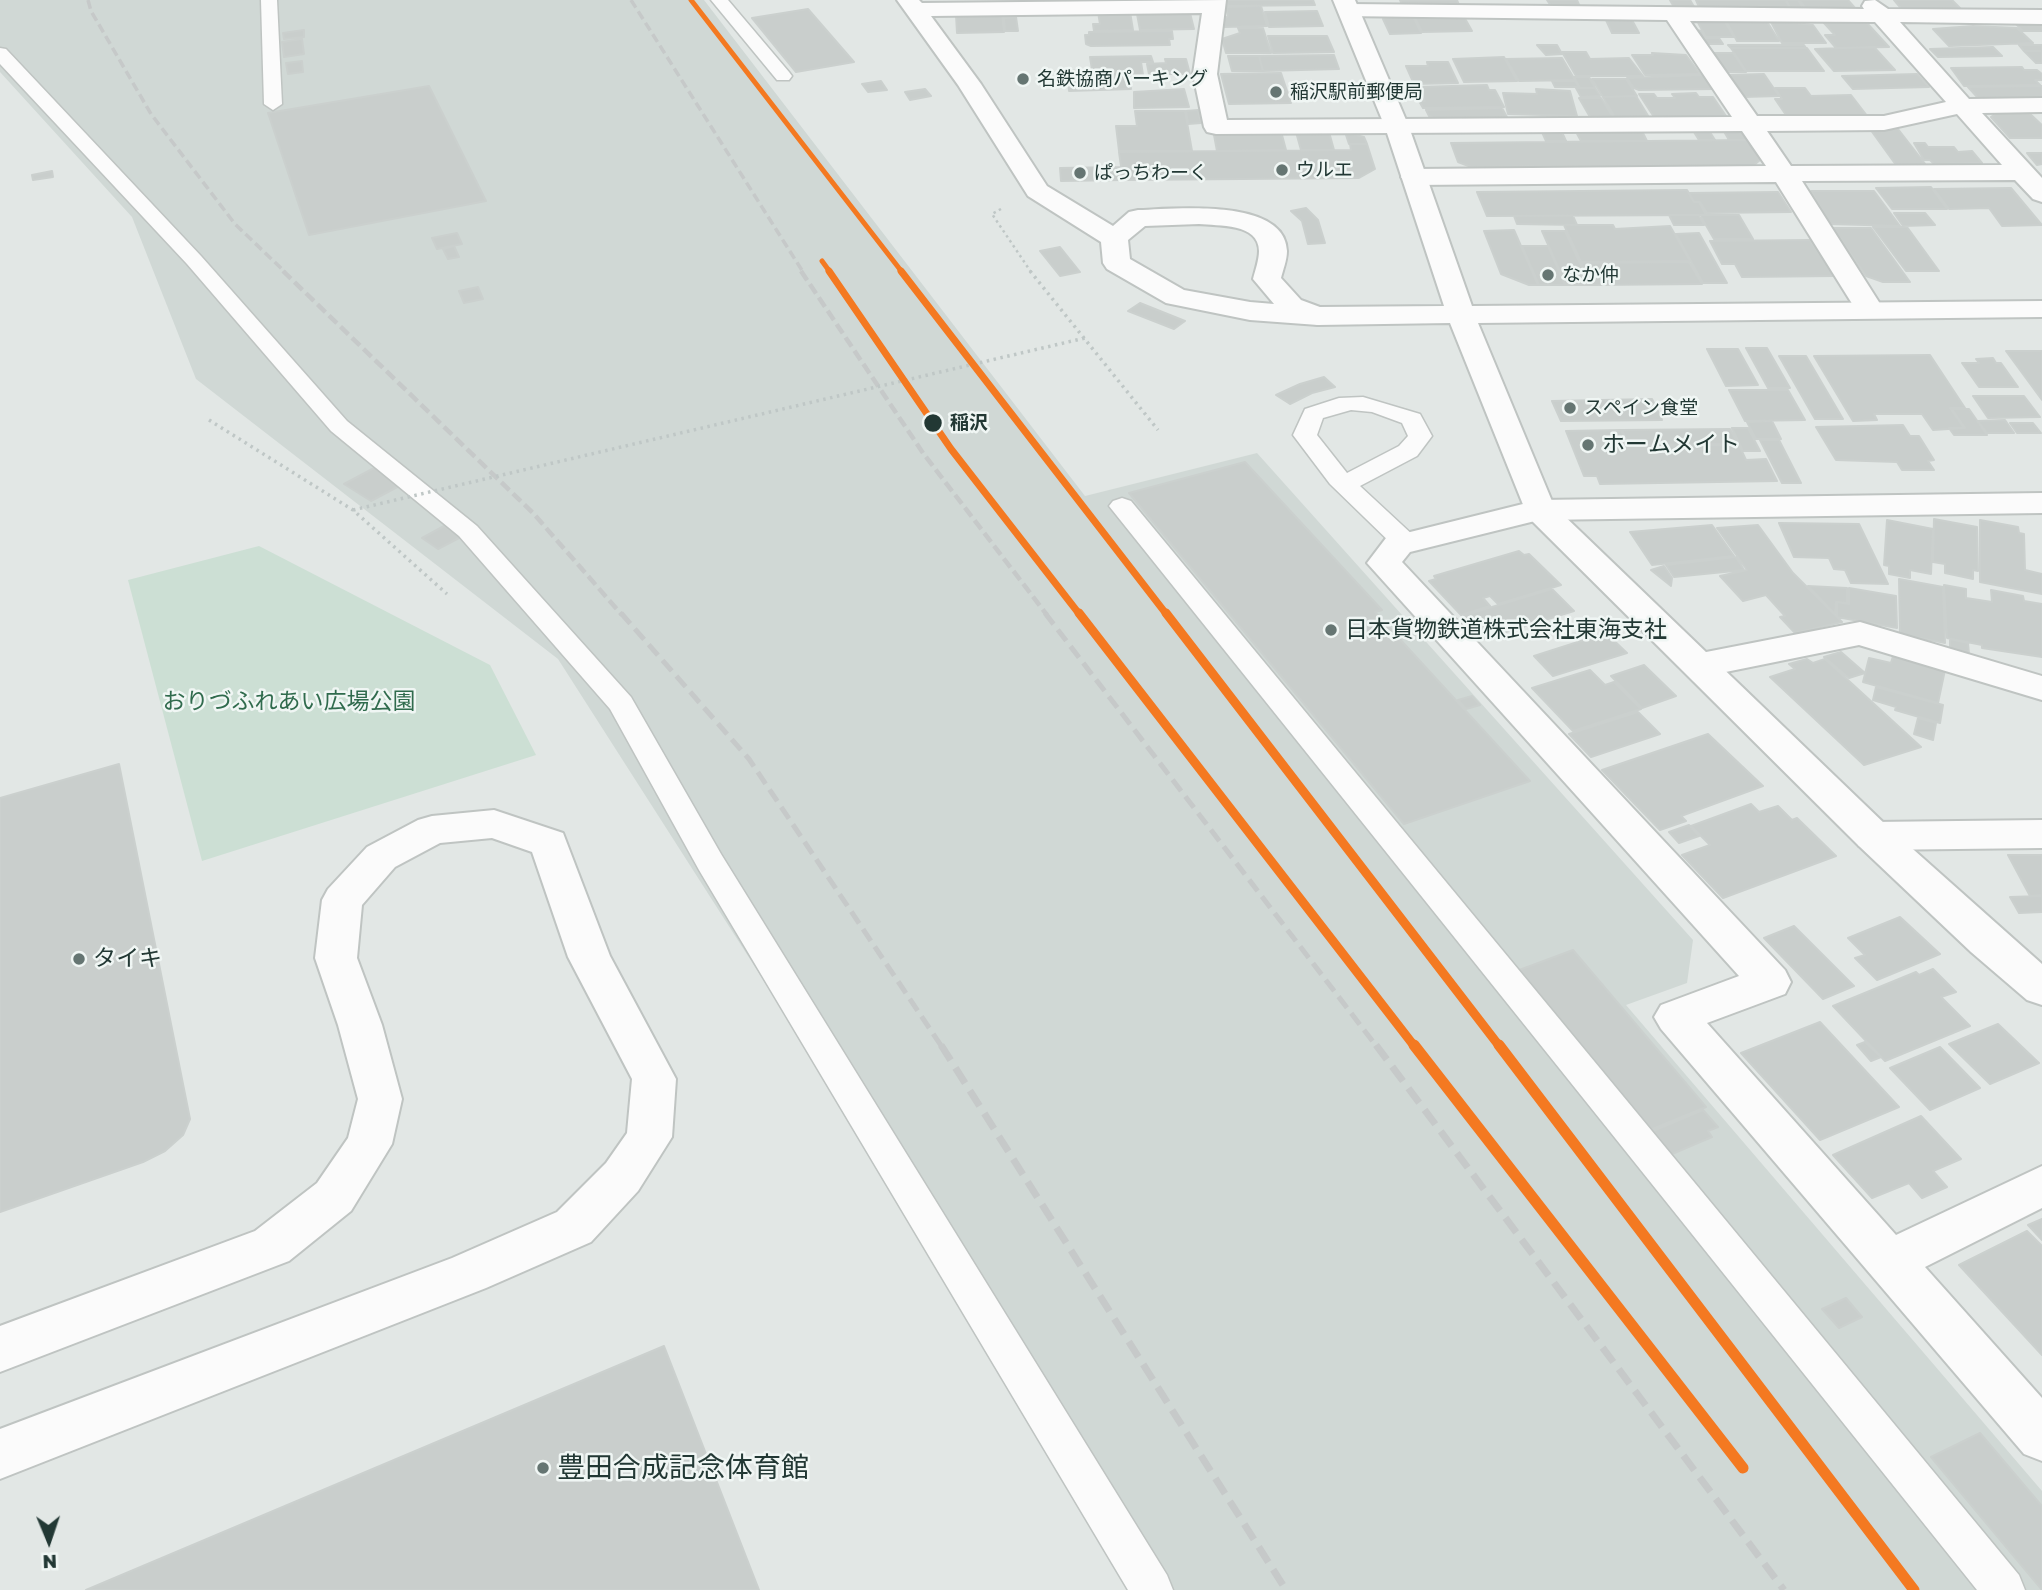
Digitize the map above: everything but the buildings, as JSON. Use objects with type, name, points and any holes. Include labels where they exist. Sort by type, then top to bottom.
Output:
[{"type":"street","points":[[912,5],[1215,3],[1205,74],[1216,127],[1884,123],[1962,106],[2042,105]]},
{"type":"street","points":[[912,5],[969,84],[1037,191],[1114,238]]},
{"type":"street","points":[[2042,17],[1875,9],[1674,14],[1346,6],[1397,127],[1460,313],[1539,510],[1701,665],[1873,836],[1986,941],[2042,988]]},
{"type":"street","points":[[1875,9],[2035,183]]},
{"type":"street","points":[[1674,14],[1784,174],[1870,310]]},
{"type":"street","points":[[1415,177],[1784,174],[2035,183]]},
{"type":"street","points":[[1114,238],[1138,218],[1199,216],[1249,221],[1269,236],[1273,251],[1267,279],[1291,306],[1318,316]]},
{"type":"street","points":[[1114,238],[1117,263],[1176,297],[1250,311],[1318,316],[2042,309]]},
{"type":"street","points":[[2042,503],[1539,510],[1398,545],[1384,562],[1770,982],[1676,1017],[2042,1436]]},
{"type":"street","points":[[1701,665],[1860,633],[2042,688]]},
{"type":"street","points":[[0,1349],[272,1246],[334,1197],[369,1144],[380,1099],[360,1025],[336,958],[342,900],[381,857],[432,830],[494,824],[548,844],[589,957],[654,1079],[649,1137],[622,1177],[573,1227],[468,1273],[0,1454]]},
{"type":"street","points":[[1873,836],[2042,834]]},
{"type":"street","points":[[1891,1261],[2042,1186]]},
{"type":"lane","points":[[269,0],[273,104]]},
{"type":"lane","points":[[719,0],[783,76]]},
{"type":"lane","points":[[0,54],[194,260],[340,426],[468,531],[621,704],[710,862],[1152,1590]]},
{"type":"lane","points":[[1345,484],[1406,543]]},
{"type":"lane","points":[[1122,506],[2004,1590]]},
{"type":"path","points":[[998,210],[992,214],[1038,283],[1158,430]]},
{"type":"path","points":[[353,510],[1085,338]]},
{"type":"path","points":[[209,420],[353,510],[447,594]]},
{"type":"shaded area","points":[[0,0],[704,0],[1085,496],[1257,453],[1693,940],[1687,983],[1626,1005],[2042,1491],[2042,1590],[1127,1590],[906,1203],[558,659],[196,379],[132,217],[0,72]]},
{"type":"green space","name":"おりづふれあい広場公園","points":[[259,546],[490,665],[536,755],[202,861],[128,580]]},
{"type":"railway","points":[[88,0],[91,11],[151,114],[235,224],[285,272]]},
{"type":"railway","points":[[631,0],[803,272]]},
{"type":"railway","points":[[283,271],[533,513],[622,615]]},
{"type":"railway","points":[[801,271],[923,453],[1047,615]]},
{"type":"railway","points":[[621,613],[749,759],[942,1047]]},
{"type":"railway","points":[[1045,613],[1377,1047]]},
{"type":"railway","points":[[941,1045],[1286,1590]]},
{"type":"railway","points":[[1376,1045],[1784,1590]]},
{"type":"transit line","points":[[691,0],[1426,949],[1914,1590]]},
{"type":"transit line","points":[[822,261],[951,449],[1743,1468]]},
{"type":"place","name":"名鉄協商パーキング","points":[[1023,79]]},
{"type":"place","name":"稲沢駅前郵便局","points":[[1276,92]]},
{"type":"place","name":"ウルエ","points":[[1282,170]]},
{"type":"place","name":"ぱっちわーく","points":[[1080,173]]},
{"type":"place","name":"なか仲","points":[[1548,275]]},
{"type":"place","name":"スペイン食堂","points":[[1570,408]]},
{"type":"place","name":"稲沢","points":[[933,423]]},
{"type":"place","name":"ホームメイト","points":[[1588,445]]},
{"type":"place","name":"日本貨物鉄道株式会社東海支社","points":[[1331,630]]},
{"type":"place","name":"タイキ","points":[[79,959]]},
{"type":"place","name":"豊田合成記念体育館","points":[[543,1468]]}]
